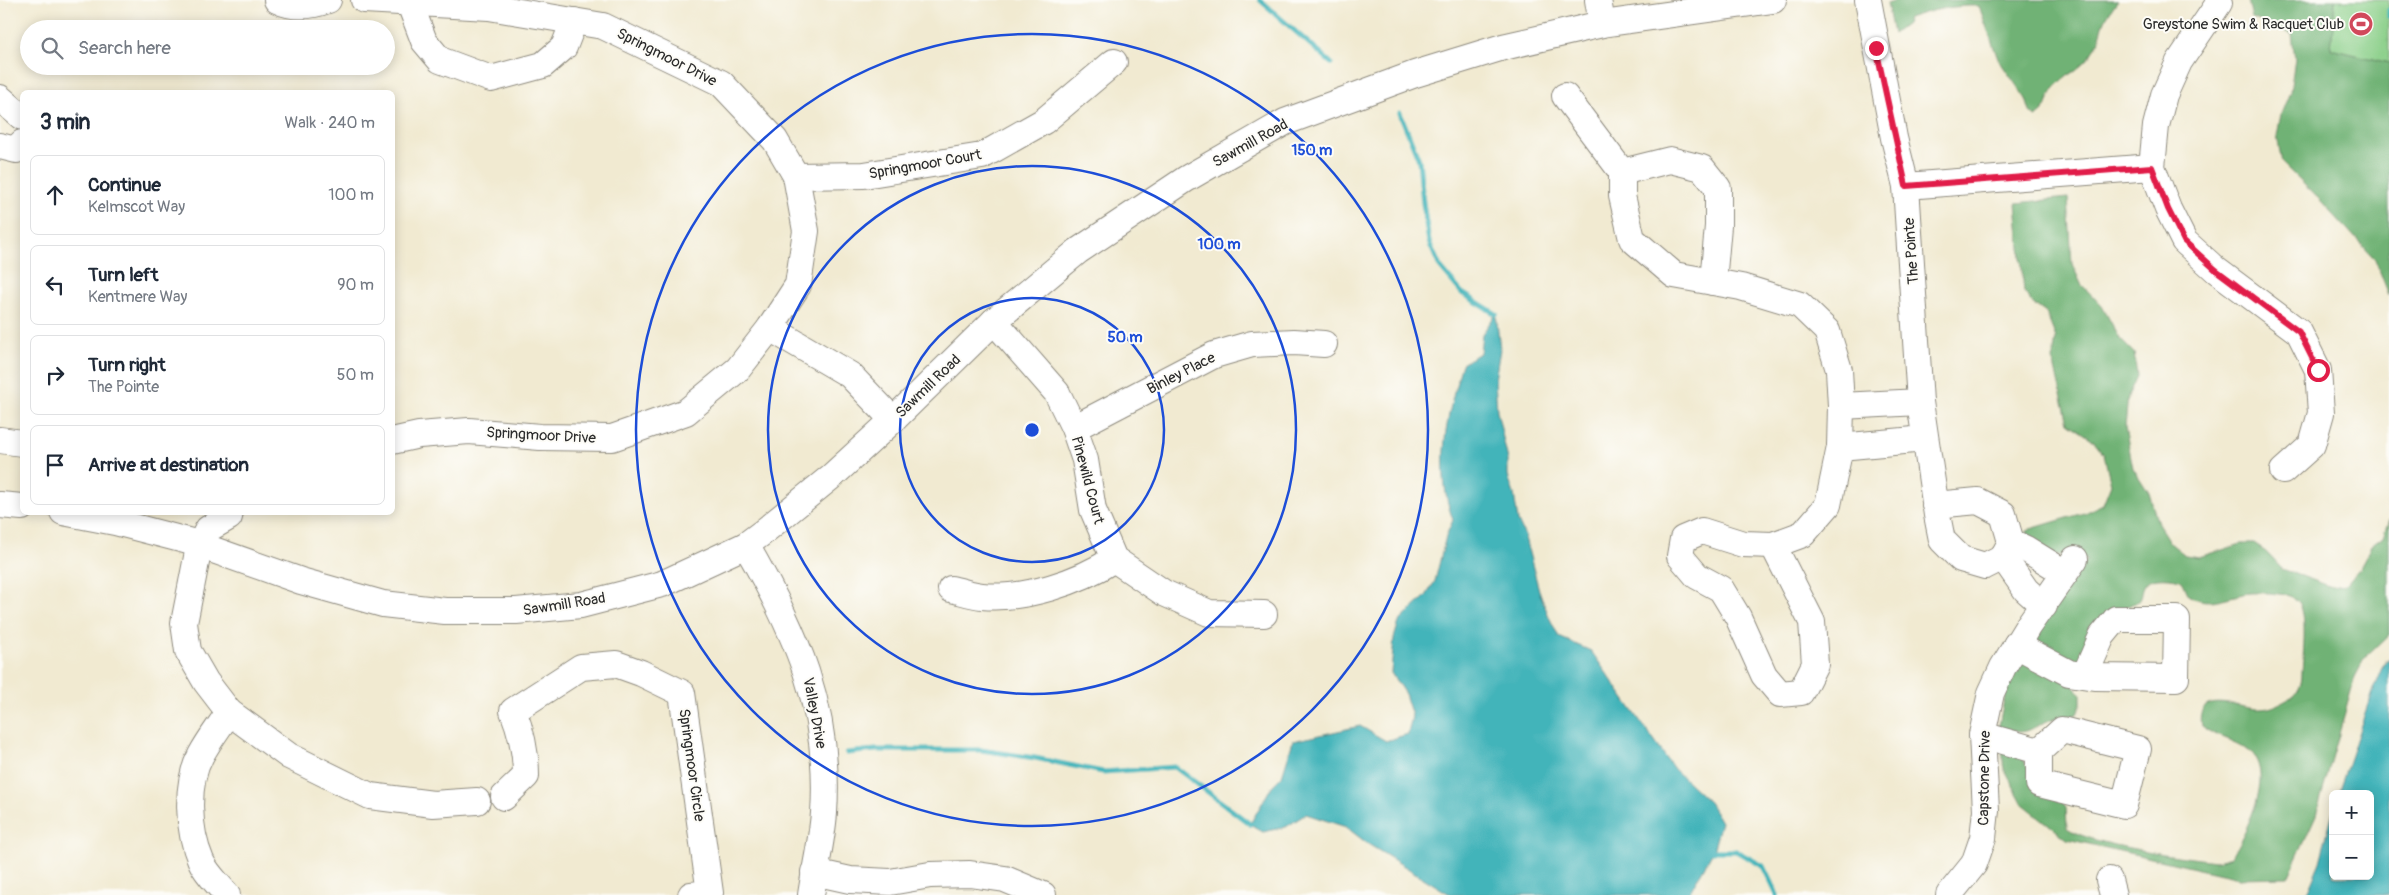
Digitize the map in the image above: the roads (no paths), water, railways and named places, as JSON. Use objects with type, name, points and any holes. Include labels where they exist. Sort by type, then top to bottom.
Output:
[{"type":"street","points":[[277,0],[286,4],[298,5],[314,5],[328,0]]},
{"type":"street","name":"Springmoor Drive","points":[[364,0],[489,7],[603,26],[720,84],[775,140],[796,176],[806,231],[798,285],[770,328],[738,369],[686,412],[612,438],[540,437],[469,431],[419,435],[395,440]]},
{"type":"street","name":"Sawmill Road","points":[[78,515],[115,522],[188,541],[202,529],[302,581],[383,604],[445,611],[516,611],[581,604],[662,584],[746,545],[832,476],[893,420],[994,321],[1078,251],[1186,178],[1285,122],[1414,74],[1503,47],[1600,12],[1773,0]]},
{"type":"street","name":"The Pointe","points":[[1868,0],[1894,138],[1906,186],[1920,402],[1942,540],[1961,560],[1985,566],[2007,550]]},
{"type":"street","points":[[2219,3],[2179,62],[2164,95],[2156,126],[2152,167],[2168,209],[2184,241],[2216,270],[2299,332],[2318,370],[2321,413],[2312,445],[2283,470]]},
{"type":"street","points":[[410,4],[424,41],[440,60],[491,79],[543,65],[564,48],[574,21]]},
{"type":"street","name":"Springmoor Court","points":[[796,176],[864,175],[982,156],[1044,121],[1114,62]]},
{"type":"street","points":[[1565,96],[1622,172],[1622,196],[1632,239],[1674,274],[1741,286],[1800,305],[1827,331],[1839,370],[1841,406],[1840,447],[1828,505],[1803,534],[1773,545],[1743,544],[1702,530],[1683,539],[1680,556],[1697,576],[1721,589],[1738,616],[1764,675],[1780,694],[1788,695],[1801,692],[1814,664],[1812,622],[1773,545]]},
{"type":"street","points":[[0,98],[20,114]]},
{"type":"street","points":[[0,146],[16,150],[20,145]]},
{"type":"street","points":[[1622,172],[1670,160],[1702,168],[1718,188],[1718,226],[1713,282]]},
{"type":"street","points":[[1906,186],[2152,167]]},
{"type":"street","name":"Pinewild Court","points":[[994,321],[1057,393],[1074,428],[1085,460],[1093,510],[1114,559]]},
{"type":"street","points":[[770,328],[850,375],[893,420]]},
{"type":"street","name":"Binley Place","points":[[1074,428],[1214,355],[1252,344],[1294,342],[1324,344]]},
{"type":"street","points":[[1841,406],[1920,402]]},
{"type":"street","points":[[1840,447],[1925,439]]},
{"type":"street","points":[[0,440],[20,443]]},
{"type":"street","points":[[1935,505],[1978,501],[2003,514],[2007,550],[2026,590],[2044,606]]},
{"type":"street","points":[[0,505],[20,507]]},
{"type":"street","points":[[229,515],[229,517],[202,529],[184,623],[188,651],[206,682],[229,712],[289,756],[370,796],[433,804],[478,801]]},
{"type":"street","name":"Valley Drive","points":[[746,545],[799,646],[812,688],[823,736],[824,814],[813,883]]},
{"type":"street","name":"Capstone Drive","points":[[1949,895],[1974,864],[1983,838],[1986,810],[1982,735],[1992,693],[2003,667],[2028,626],[2044,606],[2070,566],[2026,549],[2007,550]]},
{"type":"street","points":[[951,589],[982,596],[1021,594],[1079,579],[1114,559],[1164,593],[1209,613],[1264,614]]},
{"type":"street","points":[[2016,646],[2069,673],[2084,675]]},
{"type":"street","name":"Springmoor Circle","points":[[504,797],[526,776],[526,758],[522,733],[513,711],[580,667],[616,664],[641,673],[682,693],[710,893],[691,895]]},
{"type":"street","points":[[227,895],[202,862],[194,838],[190,806],[194,778],[200,756],[229,712]]},
{"type":"street","points":[[1982,735],[2039,751]]},
{"type":"street","points":[[813,883],[850,880],[890,882],[930,875],[970,874],[1005,879],[1043,895]]},
{"type":"water","points":[[1496,314],[1500,349],[1495,380],[1497,411],[1508,460],[1508,476],[1514,494],[1518,521],[1524,534],[1540,594],[1550,619],[1559,637],[1591,651],[1674,769],[1709,802],[1721,822],[1713,851],[1688,895],[1451,895],[1368,844],[1346,827],[1306,814],[1286,827],[1263,832],[1250,824],[1272,786],[1282,776],[1293,741],[1360,726],[1386,741],[1408,734],[1412,716],[1405,694],[1391,673],[1394,638],[1399,622],[1426,596],[1435,581],[1446,536],[1453,520],[1444,481],[1445,442],[1452,403],[1462,364],[1480,353],[1482,334]]},
{"type":"water","points":[[2389,658],[2389,895],[2306,895],[2320,862],[2329,827],[2329,880],[2374,880],[2374,790],[2339,790],[2372,692],[2384,663]]},
{"type":"waterway","points":[[1260,0],[1331,63]]},
{"type":"waterway","points":[[2389,10],[2389,16]]},
{"type":"waterway","points":[[1400,113],[1419,160],[1429,242],[1440,267],[1462,293],[1496,314]]},
{"type":"waterway","points":[[847,753],[876,750],[981,750],[1035,758],[1103,772],[1175,767],[1250,824]]},
{"type":"waterway","points":[[1713,851],[1736,851],[1763,866],[1777,895]]},
{"type":"place","name":"Greystone Swim & Racquet Club","points":[[2361,24]]}]
